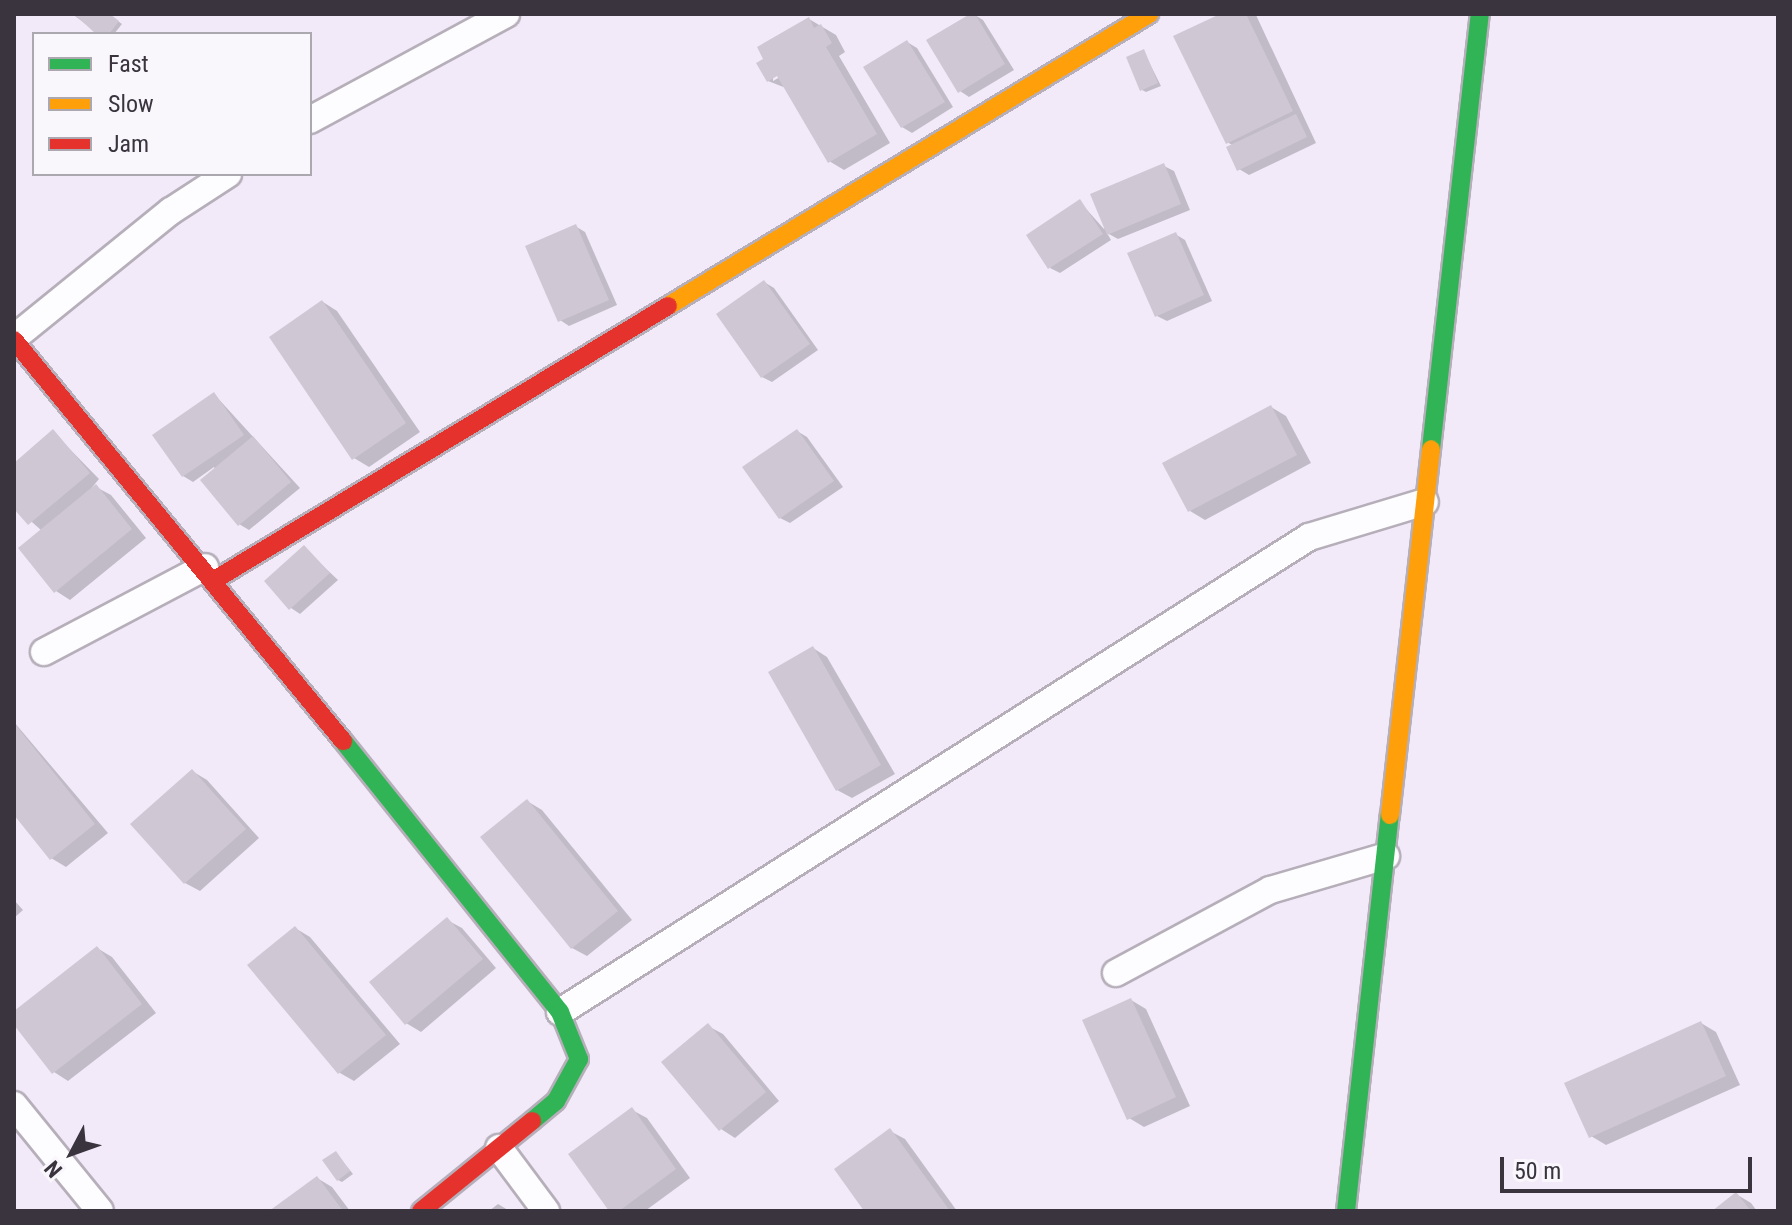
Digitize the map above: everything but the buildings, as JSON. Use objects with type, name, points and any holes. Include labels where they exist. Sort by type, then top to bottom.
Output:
[{"type":"street","points":[[312,119],[506,14]]},
{"type":"street","points":[[44,652],[210,573],[1149,14]]},
{"type":"street","points":[[1346,1211],[1480,14]]},
{"type":"street","points":[[225,176],[171,211],[14,339],[210,573],[560,1012],[579,1059],[556,1101],[421,1211]]},
{"type":"street","points":[[560,1012],[1309,537],[1425,502]]},
{"type":"street","points":[[1116,973],[1270,890],[1386,856]]},
{"type":"street","points":[[14,1105],[100,1211]]},
{"type":"street","points":[[499,1148],[546,1211]]},
{"type":"traffic: fast","points":[[1431,449],[1480,14]]},
{"type":"traffic: fast","points":[[343,741],[560,1012],[579,1059],[556,1101],[532,1121]]},
{"type":"traffic: fast","points":[[1346,1211],[1390,815]]},
{"type":"traffic: slow","points":[[668,306],[1149,14]]},
{"type":"traffic: slow","points":[[1390,815],[1431,449]]},
{"type":"traffic: jam","points":[[216,579],[668,306]]},
{"type":"traffic: jam","points":[[14,340],[343,741]]},
{"type":"traffic: jam","points":[[421,1211],[532,1121]]}]
